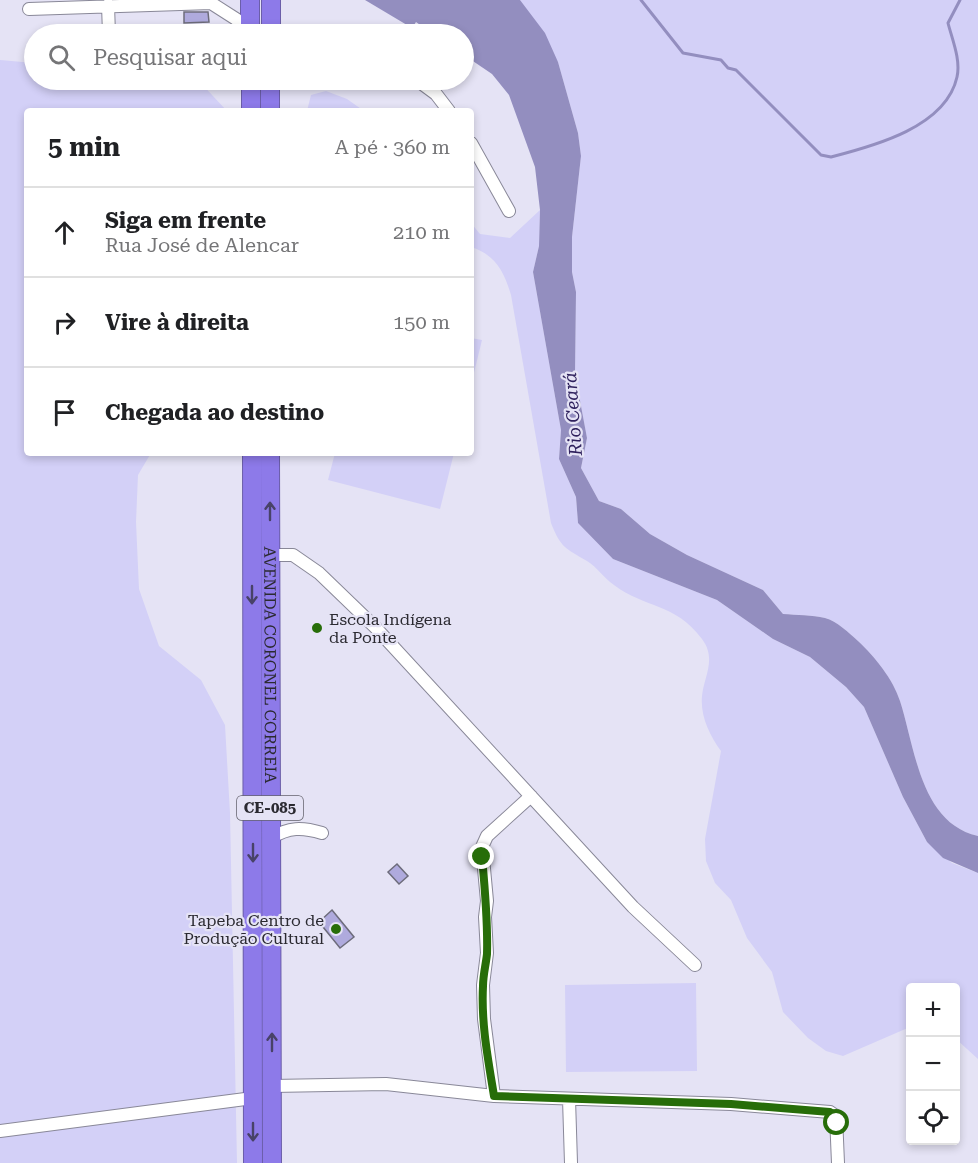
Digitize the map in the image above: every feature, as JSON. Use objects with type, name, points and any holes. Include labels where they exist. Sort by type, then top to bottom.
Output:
[{"type":"highway","points":[[250,4],[250,24]]},
{"type":"highway","points":[[271,4],[271,24]]},
{"type":"highway","points":[[251,90],[251,108]]},
{"type":"highway","points":[[270,90],[270,108]]},
{"type":"highway","name":"AVENIDA CORONEL CORREIA","points":[[252,456],[253,1163]]},
{"type":"highway","name":"AVENIDA CORONEL CORREIA","points":[[270,456],[272,1163]]},
{"type":"street","points":[[29,9],[108,4],[211,3],[238,24]]},
{"type":"street","points":[[108,4],[109,24]]},
{"type":"street","points":[[431,90],[447,108]]},
{"type":"street","points":[[474,148],[509,212]]},
{"type":"street","points":[[270,555],[293,555],[319,573],[375,627],[633,907],[694,965]]},
{"type":"street","points":[[494,1096],[484,1019],[483,986],[487,953],[485,917],[487,902],[482,847],[487,836],[531,796]]},
{"type":"street","points":[[271,838],[293,828],[304,828],[322,833]]},
{"type":"street","points":[[272,1086],[386,1084],[494,1096],[731,1104],[830,1112],[836,1116],[838,1163]]},
{"type":"street","points":[[0,1131],[253,1098]]},
{"type":"street","points":[[569,1099],[571,1163]]},
{"type":"shaded area","points":[[520,0],[978,0],[978,836],[959,828],[943,816],[932,800],[916,761],[897,693],[877,661],[851,634],[825,618],[783,614],[763,590],[687,555],[650,534],[621,509],[599,501],[581,468],[587,438],[575,374],[576,292],[572,272],[572,237],[581,156],[578,133],[558,62]]},
{"type":"shaded area","points":[[0,60],[24,62],[24,90],[207,90],[224,108],[24,108],[24,456],[149,456],[138,475],[136,522],[139,589],[159,646],[201,680],[225,725],[230,813],[237,1163],[0,1163]]},
{"type":"shaded area","points":[[326,91],[347,99],[360,108],[308,108],[311,95]]},
{"type":"shaded area","points":[[540,210],[539,246],[533,272],[561,430],[559,459],[576,497],[578,523],[613,559],[717,600],[773,639],[810,657],[846,687],[864,707],[903,797],[927,842],[952,863],[978,873],[978,1059],[960,1043],[960,983],[906,983],[906,1029],[843,1056],[826,1051],[808,1038],[783,1012],[772,972],[747,938],[731,900],[715,883],[706,861],[705,839],[721,751],[713,739],[703,711],[702,696],[709,661],[706,646],[681,618],[626,593],[591,563],[564,546],[558,538],[551,523],[511,295],[498,265],[480,250],[474,248],[474,227],[480,234],[510,238]]},
{"type":"shaded area","points":[[474,339],[482,340],[474,373]]},
{"type":"shaded area","points":[[334,456],[453,456],[440,509],[328,480]]},
{"type":"shaded area","points":[[696,983],[697,1071],[566,1072],[565,985]]},
{"type":"water","name":"Rio Ceará","points":[[365,0],[520,0],[545,33],[558,62],[578,133],[581,156],[572,237],[572,272],[576,292],[575,374],[587,438],[581,468],[599,501],[621,509],[650,534],[687,555],[763,590],[783,614],[825,618],[843,628],[864,647],[883,669],[897,693],[916,761],[932,800],[943,816],[959,828],[978,836],[978,873],[943,858],[927,842],[903,797],[864,707],[846,687],[810,657],[773,639],[717,600],[613,559],[578,523],[576,497],[559,459],[561,430],[533,272],[539,246],[540,210],[535,167],[509,95],[492,74],[474,62],[474,24],[419,24],[416,22],[405,24]]},
{"type":"building","points":[[184,12],[208,12],[209,22],[184,23]]},
{"type":"building","points":[[397,864],[408,876],[399,884],[388,872]]},
{"type":"building","name":"Tapeba Centro de Produção Cultural","points":[[332,910],[354,937],[340,948],[319,922]]},
{"type":"waterway","points":[[641,0],[683,53],[721,60],[728,68],[736,70],[821,155],[831,157],[867,147],[906,132],[939,109],[950,94],[957,77],[957,57],[948,23],[960,0]]},
{"type":"place","name":"Escola Indígena da Ponte","points":[[317,628]]},
{"type":"place","name":"Tapeba Centro de Produção Cultural","points":[[336,929]]},
{"type":"route","points":[[482,857],[487,902],[485,917],[487,953],[483,986],[484,1019],[494,1096],[731,1104],[830,1112],[836,1116],[837,1123]]}]
